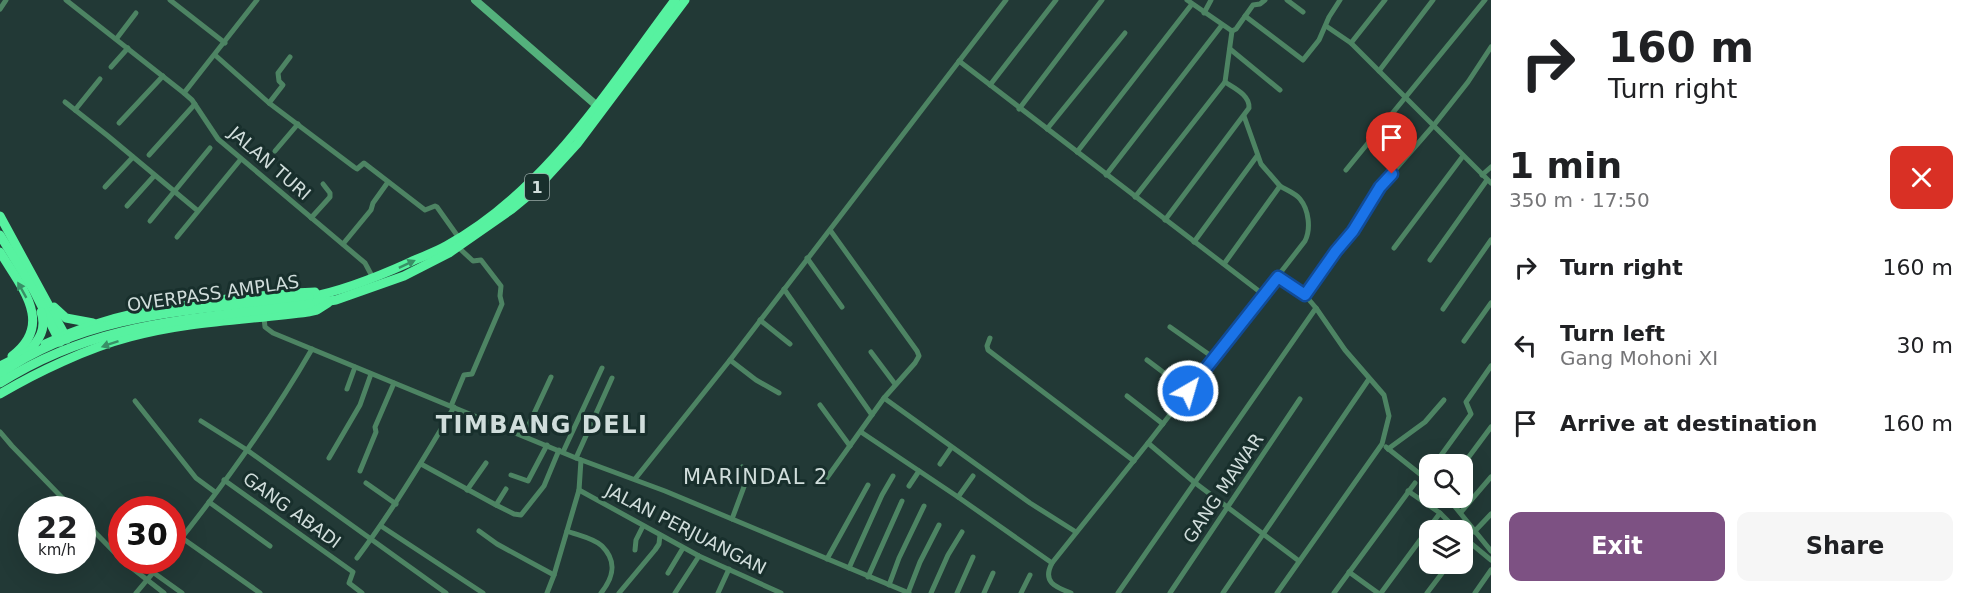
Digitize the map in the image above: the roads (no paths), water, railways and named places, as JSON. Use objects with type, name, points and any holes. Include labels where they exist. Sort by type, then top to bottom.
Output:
[{"type":"highway","name":"1","points":[[331,296],[458,243],[536,178],[567,143],[675,0]]},
{"type":"highway","name":"1","points":[[331,296],[404,276],[512,209],[535,190],[577,144],[685,0]]},
{"type":"highway","points":[[0,216],[47,299],[70,360]]},
{"type":"highway","points":[[0,235],[61,336]]},
{"type":"highway","points":[[0,252],[28,302],[33,318],[32,331],[26,343],[0,366]]},
{"type":"highway","points":[[28,352],[36,343],[43,328],[43,319],[34,291]]},
{"type":"highway","points":[[0,366],[61,336],[95,323],[162,307],[296,292],[331,296]]},
{"type":"highway","points":[[0,394],[44,370],[129,337],[200,324],[308,312],[317,310],[331,296]]},
{"type":"highway","name":"OVERPASS AMPLAS","points":[[0,383],[58,351],[120,330],[196,317],[244,313],[331,296]]},
{"type":"highway","points":[[47,299],[66,318],[95,323]]},
{"type":"highway","name":"OVERPASS AMPLAS","points":[[0,374],[54,344],[118,323],[195,309],[309,301]]},
{"type":"highway","points":[[0,401],[70,360]]},
{"type":"street","points":[[0,9],[6,0]]},
{"type":"street","name":"JALAN TURI","points":[[66,0],[184,93],[195,105],[211,130],[241,159],[365,263],[373,278]]},
{"type":"street","points":[[170,0],[225,43]]},
{"type":"street","points":[[475,0],[596,105]]},
{"type":"street","points":[[634,479],[730,360],[1006,0]]},
{"type":"street","points":[[990,85],[1056,0]]},
{"type":"street","points":[[1019,109],[1102,0]]},
{"type":"street","points":[[1204,13],[1211,0]]},
{"type":"street","points":[[1135,197],[1225,82],[1232,31],[1245,16],[1251,3],[1260,4],[1265,0]]},
{"type":"street","points":[[1287,0],[1303,12]]},
{"type":"street","points":[[1245,16],[1303,60],[1319,40],[1329,17],[1340,0]]},
{"type":"street","points":[[1351,43],[1385,0]]},
{"type":"street","points":[[1379,71],[1433,0]]},
{"type":"street","points":[[1346,170],[1485,0]]},
{"type":"street","points":[[184,93],[225,43],[255,1]]},
{"type":"street","points":[[1077,152],[1189,2],[1232,31]]},
{"type":"street","points":[[117,38],[136,13]]},
{"type":"street","points":[[1106,175],[1222,26]]},
{"type":"street","points":[[1326,26],[1351,43],[1489,182],[1430,260]]},
{"type":"street","points":[[1047,129],[1125,33]]},
{"type":"street","points":[[1305,295],[1353,231],[1380,187],[1468,82],[1491,46]]},
{"type":"street","points":[[111,67],[128,48]]},
{"type":"street","points":[[1230,49],[1280,90]]},
{"type":"street","points":[[215,55],[269,104],[357,169],[364,163],[425,210],[437,207],[458,243],[472,261],[481,260],[501,286],[502,304],[472,374],[464,375],[453,406],[421,464],[396,504],[357,558]]},
{"type":"street","points":[[269,104],[283,85],[279,81],[278,73],[290,57]]},
{"type":"street","points":[[959,61],[1264,295]]},
{"type":"street","points":[[119,123],[163,76]]},
{"type":"street","points":[[75,110],[100,79]]},
{"type":"street","points":[[1165,220],[1249,108],[1249,101],[1225,82]]},
{"type":"street","points":[[64,102],[198,211]]},
{"type":"street","points":[[149,155],[195,105]]},
{"type":"street","points":[[1071,593],[1062,591],[1049,579],[1047,574],[1052,563],[1148,444],[1305,241],[1309,228],[1307,214],[1300,199],[1280,186],[1264,169],[1257,156],[1244,116]]},
{"type":"street","points":[[275,151],[298,124]]},
{"type":"street","points":[[150,221],[210,148]]},
{"type":"street","points":[[1194,242],[1257,156]]},
{"type":"street","points":[[1394,248],[1463,156]]},
{"type":"street","points":[[105,187],[133,157]]},
{"type":"street","points":[[177,237],[241,159]]},
{"type":"street","points":[[1482,175],[1491,167]]},
{"type":"street","points":[[127,206],[154,176]]},
{"type":"street","points":[[343,244],[371,210],[388,182]]},
{"type":"street","points":[[311,218],[330,196],[323,184]]},
{"type":"street","points":[[1224,264],[1280,186]]},
{"type":"street","points":[[824,482],[884,398],[915,363],[918,354],[830,230]]},
{"type":"street","points":[[1443,309],[1491,240]]},
{"type":"street","points":[[807,258],[842,307]]},
{"type":"street","points":[[1277,593],[1382,444],[1389,421],[1389,411],[1384,395],[1345,350],[1305,295],[1278,277]]},
{"type":"street","points":[[784,289],[872,416]]},
{"type":"street","points":[[1464,341],[1491,303]]},
{"type":"street","points":[[1118,593],[1316,308]]},
{"type":"street","points":[[264,318],[265,327],[273,333],[909,593],[920,562],[939,525]]},
{"type":"street","points":[[760,320],[790,344]]},
{"type":"street","points":[[1170,327],[1214,358]]},
{"type":"street","points":[[990,338],[988,351],[1134,461]]},
{"type":"street","points":[[186,533],[247,450],[286,393],[312,349]]},
{"type":"street","points":[[872,352],[895,384]]},
{"type":"street","points":[[730,360],[756,380],[779,393]]},
{"type":"street","points":[[1147,360],[1188,391]]},
{"type":"street","points":[[1442,454],[1471,414],[1466,402],[1491,366]]},
{"type":"street","points":[[346,389],[355,367]]},
{"type":"street","points":[[421,464],[514,514],[523,513],[544,486],[602,368]]},
{"type":"street","points":[[329,458],[360,405],[371,374]]},
{"type":"street","points":[[524,435],[551,378]]},
{"type":"street","points":[[547,593],[579,490],[579,459],[612,378]]},
{"type":"street","points":[[1223,593],[1370,379]]},
{"type":"street","points":[[360,471],[376,432],[375,427],[394,383]]},
{"type":"street","points":[[1127,396],[1163,424]]},
{"type":"street","points":[[884,398],[951,448],[1076,532]]},
{"type":"street","name":"GANG MAWAR","points":[[1170,593],[1300,399]]},
{"type":"street","points":[[135,400],[196,478],[215,492]]},
{"type":"street","points":[[1388,449],[1425,422],[1444,400]]},
{"type":"street","points":[[820,405],[850,446]]},
{"type":"street","points":[[201,421],[247,450],[446,593]]},
{"type":"street","points":[[1470,454],[1491,427]]},
{"type":"street","points":[[0,432],[60,496]]},
{"type":"street","points":[[861,432],[1052,563]]},
{"type":"street","points":[[1148,444],[1194,482],[1299,561]]},
{"type":"street","points":[[1382,444],[1419,474]]},
{"type":"street","points":[[511,474],[528,481],[547,445]]},
{"type":"street","points":[[940,464],[951,448]]},
{"type":"street","points":[[467,490],[486,463]]},
{"type":"street","points":[[732,519],[748,476],[742,467]]},
{"type":"street","points":[[909,486],[919,471]]},
{"type":"street","points":[[849,568],[893,476]]},
{"type":"street","points":[[958,497],[973,476]]},
{"type":"street","points":[[1461,512],[1491,477]]},
{"type":"street","name":"GANG ABADI","points":[[224,480],[353,572],[349,583],[362,593]]},
{"type":"street","points":[[366,483],[396,504]]},
{"type":"street","points":[[1334,593],[1415,483]]},
{"type":"street","points":[[827,559],[868,485]]},
{"type":"street","points":[[496,505],[506,489]]},
{"type":"street","name":"JALAN PERJUANGAN","points":[[579,490],[683,548],[780,593]]},
{"type":"street","points":[[1408,491],[1447,520]]},
{"type":"street","points":[[868,576],[902,501]]},
{"type":"street","points":[[209,502],[270,546]]},
{"type":"street","points":[[889,585],[924,506]]},
{"type":"street","points":[[1457,508],[1491,551]]},
{"type":"street","points":[[1349,572],[1379,593],[1440,513]]},
{"type":"street","points":[[1474,532],[1491,514]]},
{"type":"street","points":[[381,526],[483,593]]},
{"type":"street","points":[[635,550],[636,540],[643,526]]},
{"type":"street","points":[[479,531],[495,543],[554,575]]},
{"type":"street","points":[[567,531],[599,544],[606,552],[613,572],[609,583],[601,593]]},
{"type":"street","points":[[931,593],[948,555],[962,532]]},
{"type":"street","points":[[96,533],[108,546]]},
{"type":"street","points":[[619,593],[653,553],[660,535]]},
{"type":"street","points":[[186,541],[260,593]]},
{"type":"street","points":[[1473,545],[1491,560]]},
{"type":"street","points":[[668,573],[683,548]]},
{"type":"street","points":[[675,593],[699,556]]},
{"type":"street","points":[[957,593],[973,557]]},
{"type":"street","points":[[718,593],[729,569]]},
{"type":"street","points":[[1474,593],[1491,570]]},
{"type":"street","points":[[984,593],[993,573]]},
{"type":"street","points":[[140,574],[164,593]]},
{"type":"street","points":[[136,593],[153,574]]},
{"type":"street","points":[[155,574],[182,593]]},
{"type":"street","points":[[1427,593],[1441,574]]},
{"type":"street","points":[[1021,593],[1030,575]]},
{"type":"district","name":"TIMBANG DELI","points":[[542,425]]},
{"type":"district","name":"MARINDAL 2","points":[[756,477]]}]
